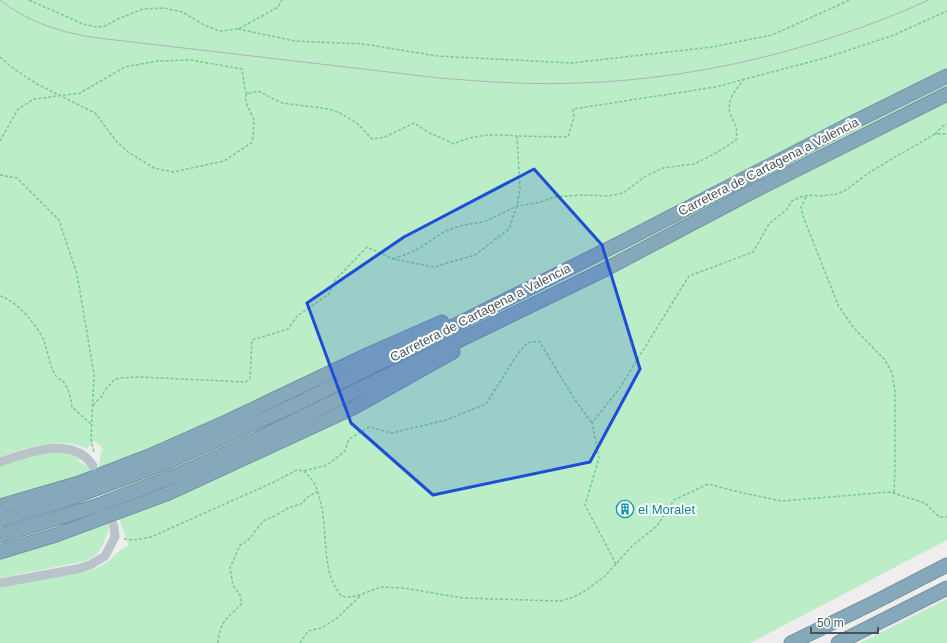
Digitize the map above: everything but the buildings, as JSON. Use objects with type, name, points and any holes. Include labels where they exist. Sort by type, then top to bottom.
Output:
[{"type":"highway","name":"Carretera de Cartagena a Valencia","points":[[0,520],[26,513],[90,491],[168,462],[297,404],[393,357],[798,150],[947,76]]},
{"type":"highway","name":"Carretera de Cartagena a Valencia","points":[[0,536],[96,506],[177,475],[257,439],[604,270],[748,194],[947,94]]},
{"type":"highway","points":[[0,506],[79,483],[150,456],[228,422],[369,354],[445,321],[525,283],[583,260]]},
{"type":"highway","points":[[0,552],[56,535],[169,493],[353,408],[550,295]]},
{"type":"highway","points":[[791,643],[877,601],[947,564]]},
{"type":"highway","points":[[838,643],[947,588]]},
{"type":"street","points":[[0,462],[38,450],[62,448],[77,450],[91,462]]},
{"type":"street","points":[[0,583],[77,569],[90,565],[105,556],[114,537],[114,527]]},
{"type":"path","points":[[29,0],[83,24],[96,27],[105,26],[118,18],[143,9],[164,8],[182,12],[206,26],[220,31],[238,29],[295,41],[364,44],[436,56],[572,63],[712,47],[772,35],[850,0]]},
{"type":"path","points":[[238,29],[278,7],[282,0]]},
{"type":"path","points":[[247,94],[258,91],[282,103],[336,112],[358,124],[372,139],[385,137],[414,123],[428,132],[454,144],[460,140],[499,134],[517,136],[568,137],[574,117],[573,109],[715,87],[745,80],[825,58],[894,35],[947,10]]},
{"type":"path","points":[[0,57],[14,69],[37,84],[62,96],[95,112],[117,142],[128,152],[154,168],[173,172],[224,161],[251,143],[253,137],[254,120],[245,97],[247,94],[242,69],[191,60],[157,61],[125,67],[80,93],[62,96],[34,99],[18,109],[0,141]]},
{"type":"path","points":[[393,259],[415,250],[445,231],[460,226],[486,221],[517,206],[541,202],[554,197],[581,195],[608,196],[623,193],[646,176],[663,168],[694,164],[716,154],[736,140],[738,129],[730,112],[730,100],[734,90],[745,80]]},
{"type":"path","points":[[592,423],[619,389],[689,276],[752,252],[769,224],[787,209],[792,202],[800,197],[837,194],[846,190],[867,174],[935,134],[947,124]]},
{"type":"path","points":[[935,134],[947,134]]},
{"type":"path","points":[[93,404],[102,396],[114,379],[140,377],[246,382],[250,378],[252,340],[288,329],[297,316],[329,294],[336,279],[367,247],[393,259],[434,267],[475,255],[509,229],[517,206],[520,189],[517,136]]},
{"type":"path","points":[[0,175],[17,178],[59,220],[77,274],[94,374],[91,439],[94,452],[91,462]]},
{"type":"path","points":[[806,196],[801,206],[803,216],[836,300],[853,327],[885,360],[892,373],[895,391],[894,493]]},
{"type":"path","points":[[0,296],[32,320],[44,340],[56,377],[65,383],[72,399],[72,407],[92,424]]},
{"type":"path","points":[[114,537],[134,540],[151,537],[274,482],[297,470],[304,471],[327,465],[345,451],[349,438],[369,427],[392,433],[446,420],[486,404],[517,355],[527,343],[539,341],[592,423],[599,458],[586,505],[616,564]]},
{"type":"path","points":[[304,471],[315,485],[322,508],[329,572],[333,585],[341,596],[348,598],[381,587],[403,588],[463,598],[560,601],[574,597],[585,591],[605,576],[632,546],[657,526],[674,500],[708,484],[743,494],[782,501],[890,492],[924,503],[938,517],[947,517]]},
{"type":"path","points":[[218,643],[219,632],[223,622],[242,603],[240,595],[233,585],[230,568],[240,545],[247,541],[265,520],[288,508],[301,504],[309,496],[317,492]]},
{"type":"path","points":[[300,643],[308,631],[321,628],[336,619],[360,596]]},
{"type":"highlighted area","points":[[534,169],[602,245],[640,369],[590,462],[433,495],[351,423],[307,303],[404,237]]},
{"type":"green space","points":[[0,0],[947,0],[947,540],[750,643],[0,643],[0,587],[88,571],[103,565],[121,549],[129,546],[99,465],[102,447],[94,441],[87,449],[69,443],[58,443],[23,449],[0,457]]},
{"type":"green space","points":[[54,452],[68,453],[81,458],[78,461],[90,468],[89,474],[0,501],[0,466],[37,455]]},
{"type":"green space","points":[[109,522],[106,539],[101,548],[96,555],[86,561],[0,578],[0,559]]},
{"type":"green space","points":[[947,599],[947,643],[860,643],[935,605]]},
{"type":"tunnel","points":[[99,482],[109,507],[114,527]]},
{"type":"tram line","points":[[0,0],[23,15],[47,26],[98,38],[440,78],[545,84],[625,80],[714,68],[802,47],[845,33],[929,0]]},
{"type":"place","name":"el Moralet","points":[[625,509]]}]
